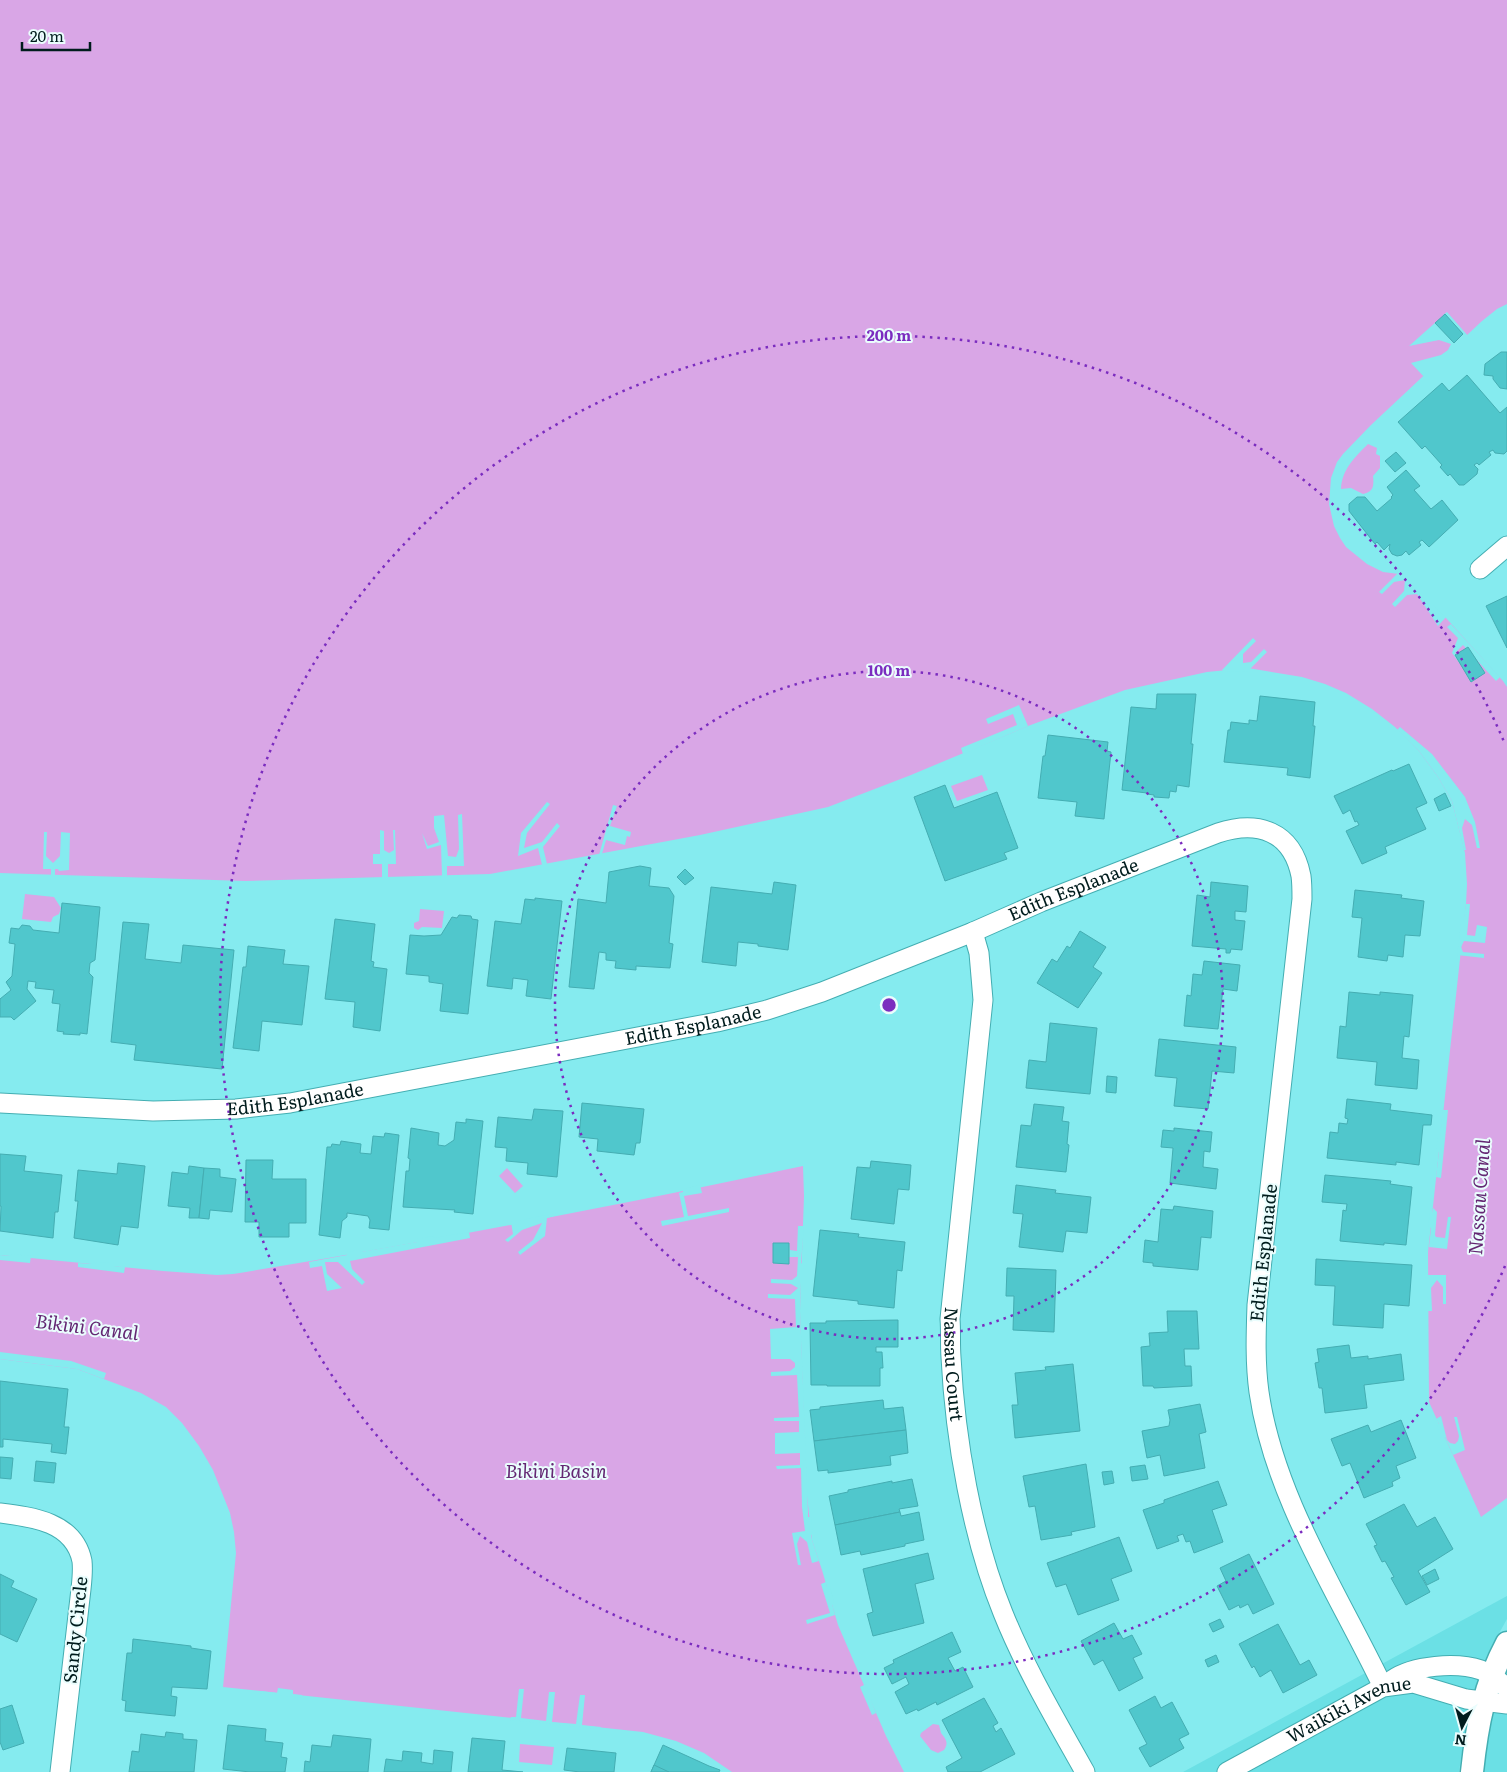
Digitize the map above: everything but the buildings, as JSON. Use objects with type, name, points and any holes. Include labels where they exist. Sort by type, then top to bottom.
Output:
[{"type":"street","points":[[1480,569],[1507,546]]},
{"type":"street","name":"Edith Esplanade","points":[[0,1103],[154,1111],[236,1109],[294,1102],[717,1022],[767,1010],[822,992],[1218,832],[1237,827],[1256,827],[1268,830],[1283,841],[1291,851],[1301,876],[1302,899],[1257,1304],[1256,1365],[1259,1392],[1271,1446],[1288,1493],[1312,1547],[1383,1687]]},
{"type":"street","name":"Nassau Court","points":[[973,932],[980,953],[982,1000],[950,1318],[951,1355],[958,1425],[973,1518],[1002,1611],[1031,1673],[1085,1772]]},
{"type":"street","name":"Sandy Circle","points":[[0,1513],[35,1518],[50,1523],[73,1540],[82,1562],[81,1589],[60,1772]]},
{"type":"street","points":[[1472,1772],[1477,1725],[1483,1702],[1499,1682],[1507,1643]]},
{"type":"street","points":[[1383,1687],[1399,1675],[1416,1670],[1463,1665],[1499,1682]]},
{"type":"street","name":"Waikiki Avenue","points":[[1227,1772],[1383,1687],[1413,1683],[1449,1695],[1483,1702],[1507,1704]]},
{"type":"shaded area","points":[[1507,1596],[1507,1619],[1487,1655],[1472,1696],[1459,1772],[1183,1772]]},
{"type":"shaded area","points":[[1507,1670],[1507,1772],[1483,1772],[1489,1727],[1498,1693]]},
{"type":"water","name":"Nassau Canal","points":[[0,0],[1507,0],[1507,304],[1482,321],[1371,425],[1343,454],[1337,462],[1331,478],[1329,504],[1334,526],[1346,547],[1367,564],[1383,572],[1399,574],[1446,618],[1507,687],[1507,1498],[1481,1517],[1429,1402],[1428,1252],[1466,904],[1465,853],[1452,801],[1438,777],[1419,751],[1395,727],[1372,709],[1346,693],[1325,684],[1302,677],[1248,668],[1207,672],[1125,690],[1028,726],[828,807],[700,835],[490,874],[245,881],[0,873]]},
{"type":"water","points":[[1368,444],[1377,448],[1376,454],[1380,456],[1380,468],[1373,476],[1371,490],[1363,494],[1351,488],[1341,489],[1347,469]]},
{"type":"water","points":[[982,775],[988,790],[957,801],[951,786]]},
{"type":"water","points":[[25,894],[54,897],[61,908],[59,914],[53,917],[51,922],[22,919]]},
{"type":"water","points":[[420,909],[444,911],[442,928],[422,927],[418,930],[414,928],[414,923],[419,921]]},
{"type":"water","name":"Bikini Basin","points":[[803,1166],[804,1196],[800,1311],[806,1487],[812,1540],[838,1625],[886,1736],[904,1772],[732,1772],[704,1753],[676,1741],[643,1732],[223,1687],[236,1553],[234,1532],[230,1513],[213,1470],[199,1446],[182,1423],[166,1407],[141,1393],[77,1369],[0,1359],[0,1255],[163,1271],[217,1275],[233,1274],[519,1223]]},
{"type":"water","points":[[507,1168],[523,1186],[515,1193],[499,1176]]},
{"type":"water","points":[[933,1724],[939,1725],[946,1741],[944,1750],[938,1753],[931,1750],[920,1736],[921,1733]]},
{"type":"water","points":[[520,1744],[554,1747],[552,1765],[519,1762]]},
{"type":"pier","points":[[1447,312],[1469,337],[1425,378],[1411,363],[1441,355],[1448,350],[1451,344],[1439,340],[1409,346],[1436,322],[1449,335],[1456,329],[1443,315]]},
{"type":"pier","points":[[1399,572],[1446,617],[1438,626],[1417,594],[1407,595],[1395,607],[1392,604],[1404,591],[1405,580],[1394,582],[1382,594],[1379,592]]},
{"type":"pier","points":[[1451,624],[1500,677],[1496,681],[1463,645],[1455,653],[1474,679],[1472,680],[1452,653],[1458,638],[1447,627]]},
{"type":"pier","points":[[1253,638],[1256,641],[1243,654],[1243,663],[1251,662],[1264,649],[1267,652],[1248,671],[1224,672],[1222,670]]},
{"type":"pier","points":[[1019,705],[1028,726],[963,754],[961,748],[1017,725],[1013,714],[988,724],[986,719]]},
{"type":"pier","points":[[1400,727],[1432,754],[1465,797],[1475,822],[1480,848],[1477,848],[1472,825],[1465,819],[1462,828],[1466,850],[1464,850],[1452,801],[1438,777],[1419,751],[1397,730]]},
{"type":"pier","points":[[547,802],[550,804],[527,833],[524,848],[542,842],[557,823],[560,826],[543,847],[547,864],[542,865],[538,848],[518,856],[521,833]]},
{"type":"pier","points":[[613,805],[617,806],[610,826],[631,832],[630,837],[627,836],[625,845],[606,840],[602,854],[599,855]]},
{"type":"pier","points":[[462,814],[464,866],[447,866],[447,876],[442,876],[441,845],[427,849],[422,833],[428,846],[439,842],[434,828],[434,816],[444,815],[448,856],[456,857],[459,849],[458,815]]},
{"type":"pier","points":[[380,830],[384,831],[384,850],[389,853],[394,850],[393,830],[395,830],[396,864],[388,864],[388,878],[382,878],[382,864],[373,864],[373,854],[380,854]]},
{"type":"pier","points":[[44,832],[47,832],[46,856],[53,863],[60,856],[61,832],[70,833],[69,870],[59,871],[55,869],[55,875],[51,875],[51,869],[43,869]]},
{"type":"pier","points":[[1466,904],[1470,904],[1467,935],[1475,936],[1477,925],[1487,927],[1485,943],[1464,941],[1461,947],[1463,952],[1484,954],[1484,958],[1457,955]]},
{"type":"pier","points":[[1443,1110],[1448,1110],[1441,1178],[1436,1177],[1439,1152],[1436,1151]]},
{"type":"pier","points":[[700,1185],[702,1193],[684,1196],[688,1216],[729,1208],[729,1212],[662,1226],[661,1221],[684,1217],[679,1193],[683,1192],[683,1189]]},
{"type":"pier","points":[[1433,1208],[1437,1212],[1436,1237],[1445,1238],[1448,1217],[1451,1217],[1447,1249],[1429,1247],[1431,1228],[1428,1227],[1430,1213],[1432,1213]]},
{"type":"pier","points":[[557,1213],[558,1215],[547,1218],[545,1236],[520,1255],[518,1252],[533,1240],[542,1223],[522,1230],[508,1242],[505,1240],[513,1234],[511,1222]]},
{"type":"pier","points":[[798,1226],[804,1226],[801,1263],[803,1264],[803,1282],[801,1282],[800,1310],[808,1517],[811,1517],[813,1534],[811,1535],[819,1561],[812,1563],[807,1542],[800,1536],[797,1544],[801,1565],[798,1565],[792,1533],[805,1531],[801,1468],[777,1469],[776,1466],[800,1465],[800,1453],[775,1454],[775,1433],[799,1432],[799,1421],[774,1421],[774,1418],[799,1417],[797,1375],[771,1376],[771,1372],[790,1371],[795,1367],[795,1363],[790,1359],[771,1359],[770,1329],[796,1327],[795,1299],[768,1298],[768,1294],[790,1295],[798,1288],[791,1284],[771,1283],[771,1279],[792,1280],[797,1276],[798,1257],[789,1257],[789,1264],[773,1263],[773,1243],[789,1243],[790,1250],[797,1251]]},
{"type":"pier","points":[[469,1232],[470,1238],[350,1261],[352,1269],[365,1282],[362,1285],[338,1262],[325,1262],[327,1274],[342,1288],[327,1291],[322,1266],[310,1268],[309,1262],[347,1255],[347,1252],[360,1250],[361,1252],[417,1242],[417,1239],[433,1236],[434,1238]]},
{"type":"pier","points":[[11,1254],[31,1256],[30,1263],[0,1260],[0,1255],[11,1256]]},
{"type":"pier","points":[[94,1262],[114,1263],[114,1266],[125,1267],[124,1273],[78,1267],[78,1263],[93,1264]]},
{"type":"pier","points":[[1427,1275],[1446,1275],[1446,1304],[1443,1304],[1443,1287],[1437,1280],[1431,1288],[1432,1311],[1425,1311]]},
{"type":"pier","points":[[0,1352],[71,1361],[106,1373],[104,1379],[77,1369],[0,1359]]},
{"type":"pier","points":[[1441,1416],[1447,1440],[1455,1444],[1459,1436],[1454,1417],[1457,1417],[1465,1450],[1453,1455],[1445,1437],[1442,1438],[1437,1425],[1439,1424],[1436,1419]]},
{"type":"pier","points":[[826,1582],[827,1587],[830,1586],[835,1615],[807,1624],[806,1620],[830,1613],[821,1584]]},
{"type":"pier","points":[[866,1684],[873,1699],[871,1700],[876,1713],[872,1715],[860,1687]]},
{"type":"pier","points":[[278,1688],[293,1690],[293,1694],[302,1695],[302,1698],[260,1693],[260,1691],[277,1693]]},
{"type":"pier","points":[[519,1689],[524,1689],[521,1718],[546,1721],[549,1692],[555,1692],[552,1722],[576,1724],[580,1695],[585,1695],[582,1725],[601,1727],[600,1729],[510,1720],[511,1717],[516,1717]]},
{"type":"water label","name":"Bikini Canal","points":[[87,1327]]}]
